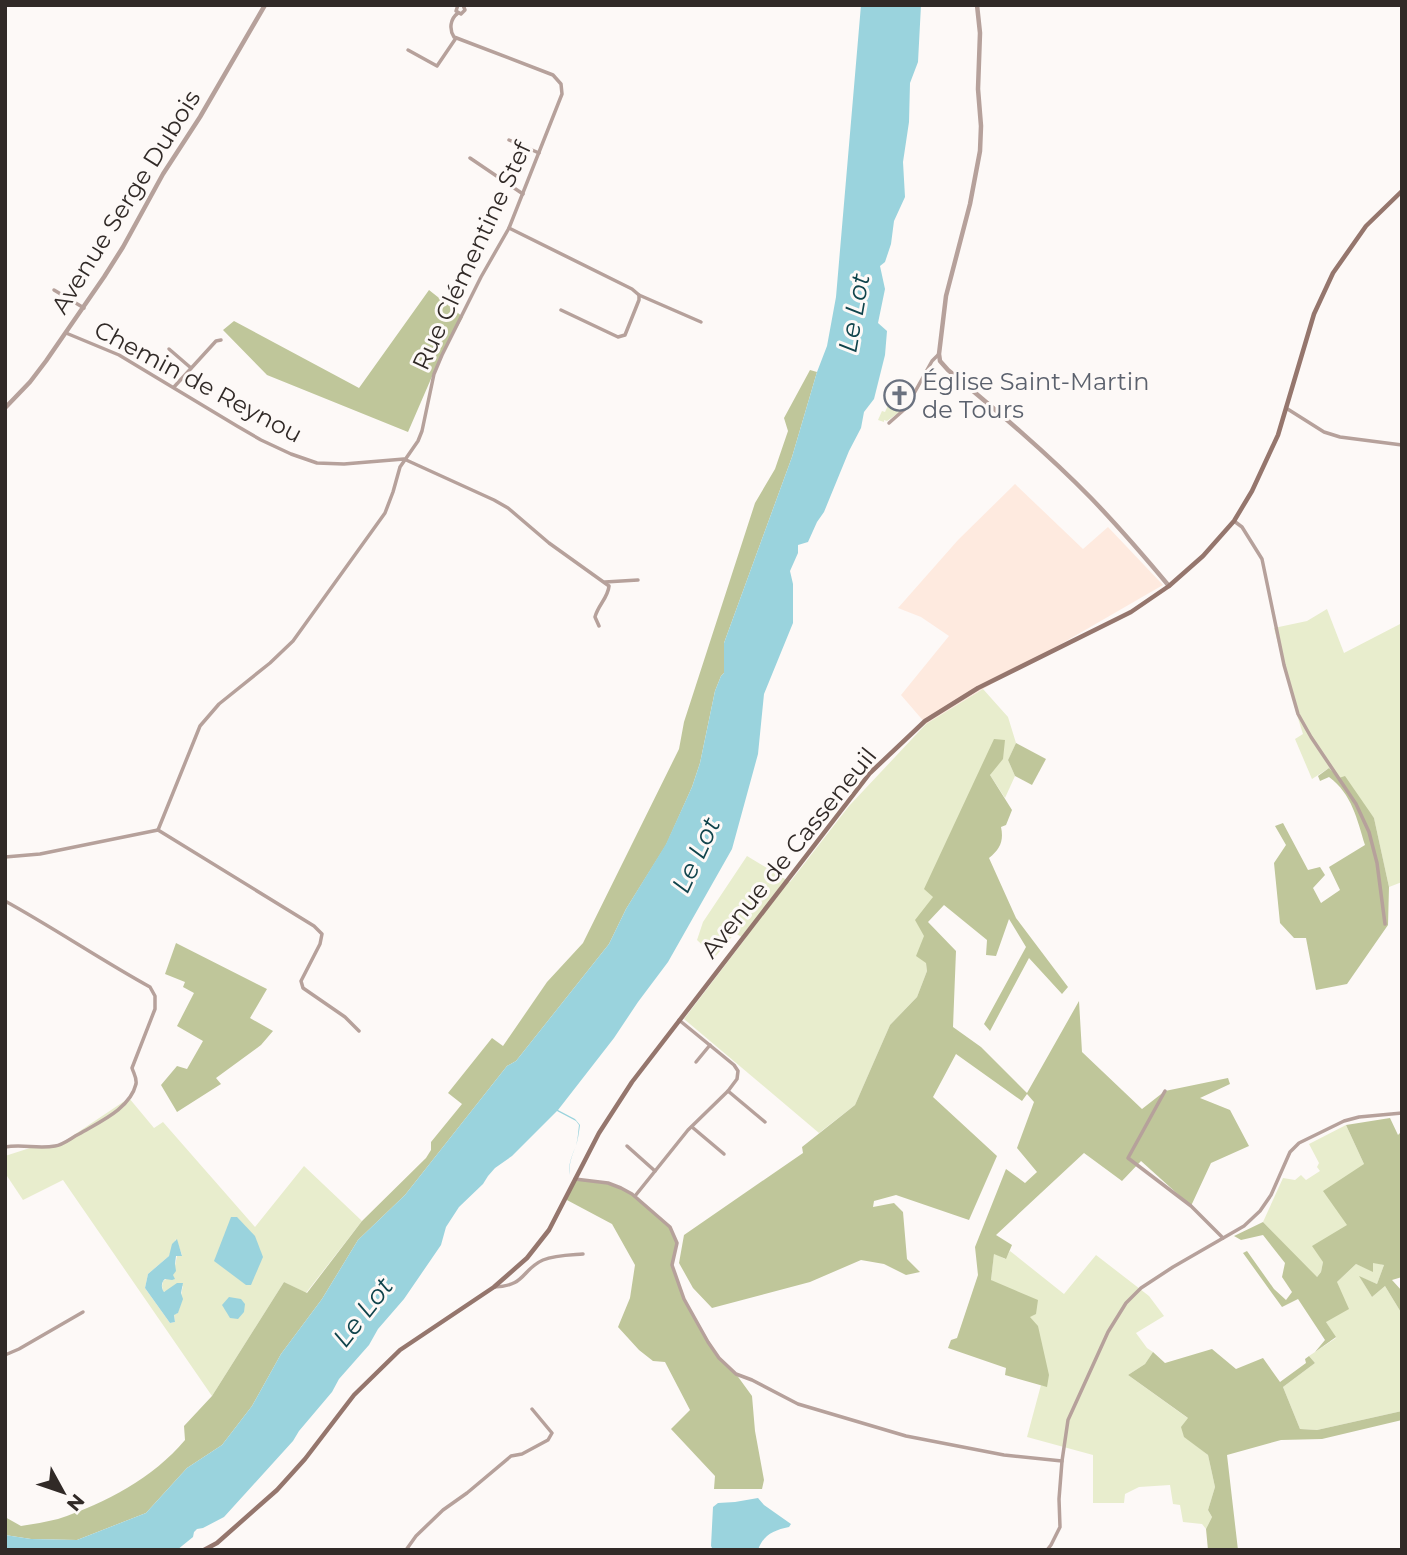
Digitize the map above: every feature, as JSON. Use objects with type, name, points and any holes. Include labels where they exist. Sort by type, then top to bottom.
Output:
[{"type":"main road","name":"Avenue de Casseneuil","points":[[204,1550],[217,1543],[277,1490],[305,1459],[354,1395],[400,1350],[494,1287],[527,1258],[549,1230],[599,1133],[631,1083],[870,773],[925,721],[978,688],[1131,612],[1169,586],[1203,556],[1234,520],[1252,491],[1278,435],[1314,314],[1333,273],[1366,226],[1402,191]]},
{"type":"street","name":"Avenue Serge Dubois","points":[[5,407],[30,382],[84,308],[123,247],[163,174],[200,117],[265,5]]},
{"type":"street","points":[[408,50],[437,66],[456,38],[450,25],[459,8],[449,5]]},
{"type":"street","points":[[977,5],[980,33],[980,151],[970,204],[946,296],[940,360],[947,370],[1024,435],[1091,498],[1169,586]]},
{"type":"street","name":"Rue Clémentine Stef","points":[[158,830],[201,726],[219,704],[293,641],[385,513],[400,467],[422,432],[434,374],[442,355],[509,228],[562,94],[558,79],[553,75],[456,38]]},
{"type":"street","points":[[509,140],[539,153]]},
{"type":"street","points":[[470,158],[523,194]]},
{"type":"street","points":[[509,228],[632,289],[639,295],[701,322]]},
{"type":"street","points":[[54,290],[84,308]]},
{"type":"street","points":[[561,310],[618,337],[625,335],[639,295]]},
{"type":"street","name":"Chemin de Reynou","points":[[66,333],[119,355],[261,440],[317,463],[344,464],[404,459],[494,500],[605,582]]},
{"type":"street","points":[[174,387],[216,341],[221,340]]},
{"type":"street","points":[[169,349],[191,368]]},
{"type":"street","points":[[889,423],[906,408],[932,361],[939,354]]},
{"type":"street","points":[[1286,408],[1324,432],[1340,437],[1402,444]]},
{"type":"street","points":[[1234,520],[1242,527],[1262,559],[1284,665],[1298,714],[1356,804],[1369,832],[1377,863],[1385,924]]},
{"type":"street","points":[[605,582],[638,580]]},
{"type":"street","points":[[598,626],[594,617],[609,590],[605,582]]},
{"type":"street","points":[[5,857],[40,854],[158,830],[314,926],[322,934],[320,944],[301,981],[303,988],[345,1017],[359,1031]]},
{"type":"street","points":[[5,901],[150,987],[155,996],[155,1009],[132,1068],[137,1080],[136,1085],[120,1108],[58,1146],[5,1147]]},
{"type":"street","points":[[635,1196],[692,1127],[737,1079],[738,1070],[734,1065],[679,1020]]},
{"type":"street","points":[[696,1062],[710,1045]]},
{"type":"street","points":[[728,1091],[765,1122]]},
{"type":"street","points":[[1165,1091],[1128,1158],[1191,1206],[1223,1238]]},
{"type":"street","points":[[1047,1550],[1060,1527],[1059,1499],[1068,1420],[1108,1332],[1126,1303],[1141,1288],[1173,1267],[1244,1226],[1260,1211],[1271,1195],[1290,1152],[1299,1143],[1344,1121],[1402,1113]]},
{"type":"street","points":[[692,1127],[724,1154]]},
{"type":"street","points":[[627,1146],[655,1171]]},
{"type":"street","points":[[575,1179],[608,1183],[621,1188],[635,1196],[670,1227],[677,1242],[672,1265],[684,1299],[719,1358],[736,1374],[798,1404],[906,1436],[1004,1455],[1062,1461]]},
{"type":"street","points":[[494,1287],[508,1286],[521,1279],[542,1260],[583,1254]]},
{"type":"street","points":[[5,1354],[19,1349],[83,1312]]},
{"type":"street","points":[[406,1550],[416,1535],[443,1510],[511,1456],[522,1454],[548,1440],[552,1433],[532,1409]]},
{"type":"shaded area","points":[[1015,484],[1083,549],[1108,527],[1163,585],[926,724],[901,695],[949,636],[921,617],[898,608],[958,540]]},
{"type":"green space","points":[[429,290],[463,317],[440,358],[408,432],[267,375],[223,330],[234,321],[359,388]]},
{"type":"green space","points":[[810,370],[817,372],[792,457],[724,643],[724,673],[715,691],[700,763],[692,787],[666,845],[626,909],[609,944],[516,1061],[507,1066],[405,1195],[358,1240],[322,1299],[281,1354],[252,1406],[222,1445],[187,1468],[146,1513],[77,1540],[31,1539],[5,1535],[5,1517],[21,1526],[76,1513],[127,1488],[172,1454],[185,1440],[184,1426],[212,1396],[284,1282],[307,1293],[362,1221],[426,1158],[431,1150],[431,1142],[462,1104],[448,1093],[492,1038],[503,1046],[547,982],[583,943],[679,749],[684,722],[755,503],[775,469],[788,431],[784,418]]},
{"type":"green space","points":[[904,393],[911,396],[905,408],[887,421],[878,420],[890,401],[899,404]]},
{"type":"green space","points":[[1327,609],[1344,653],[1402,623],[1402,882],[1389,887],[1374,818],[1329,768],[1312,779],[1295,739],[1303,734],[1274,628],[1307,621]]},
{"type":"green space","points":[[983,689],[1008,717],[1016,743],[1008,760],[1015,776],[1005,798],[990,775],[1005,740],[933,897],[924,936],[927,971],[917,997],[890,1025],[855,1105],[819,1133],[684,1019],[745,939],[735,933],[715,957],[697,940],[703,922],[747,856],[790,882],[849,806],[926,724]]},
{"type":"green space","points":[[994,739],[1005,740],[1003,759],[990,775],[1012,810],[1006,825],[1001,827],[1000,844],[989,858],[1016,918],[1068,987],[1062,994],[1029,958],[990,1031],[984,1024],[1026,947],[1009,919],[996,956],[986,955],[987,940],[944,905],[928,922],[956,951],[953,1027],[981,1047],[1027,1093],[1079,1001],[1082,1052],[1142,1109],[1165,1091],[1228,1078],[1230,1084],[1200,1098],[1230,1110],[1249,1146],[1211,1163],[1191,1206],[1141,1161],[1122,1181],[1084,1153],[996,1235],[1012,1245],[1006,1259],[994,1254],[991,1280],[1038,1300],[1036,1314],[1030,1317],[1038,1326],[1049,1375],[1047,1387],[1005,1375],[1006,1368],[948,1348],[951,1340],[957,1338],[978,1275],[975,1247],[1006,1169],[1025,1183],[1037,1172],[1017,1148],[1034,1102],[1027,1094],[1022,1101],[956,1054],[933,1097],[997,1156],[969,1220],[896,1195],[874,1201],[873,1207],[894,1203],[903,1212],[907,1259],[920,1272],[906,1275],[884,1264],[861,1260],[810,1282],[712,1308],[693,1288],[679,1263],[684,1235],[803,1153],[802,1147],[855,1105],[890,1025],[917,997],[927,971],[926,963],[916,956],[924,936],[915,920],[933,897],[924,889]]},
{"type":"green space","points":[[1016,743],[1046,759],[1032,785],[1015,776],[1008,760]]},
{"type":"green space","points":[[1329,768],[1339,778],[1345,776],[1374,818],[1389,887],[1388,925],[1347,984],[1316,990],[1306,938],[1294,938],[1280,923],[1274,863],[1286,845],[1275,826],[1283,823],[1308,870],[1320,867],[1325,875],[1313,888],[1321,903],[1340,890],[1329,867],[1365,845],[1353,808],[1343,791],[1329,777],[1320,781],[1318,776]]},
{"type":"green space","points":[[176,943],[267,989],[250,1018],[273,1031],[261,1045],[216,1078],[221,1084],[177,1112],[161,1085],[177,1066],[187,1069],[203,1041],[177,1026],[194,993],[183,987],[185,982],[165,974]]},
{"type":"green space","points":[[129,1098],[154,1128],[163,1122],[255,1227],[304,1166],[362,1221],[306,1293],[284,1282],[212,1396],[63,1180],[23,1200],[5,1173],[5,1156],[33,1147],[56,1147]],"holes":[[[176,1239],[182,1255],[177,1256],[173,1275],[163,1281],[162,1286],[163,1292],[183,1286],[179,1311],[174,1314],[175,1322],[170,1323],[145,1288],[148,1274],[169,1256]]]},
{"type":"green space","points":[[1390,1118],[1398,1135],[1402,1131],[1402,1277],[1392,1280],[1402,1291],[1402,1314],[1385,1286],[1372,1297],[1359,1276],[1377,1284],[1384,1265],[1373,1263],[1373,1272],[1356,1264],[1337,1282],[1349,1309],[1326,1322],[1336,1337],[1315,1352],[1325,1340],[1298,1299],[1282,1307],[1243,1253],[1247,1251],[1274,1289],[1286,1300],[1292,1292],[1282,1277],[1285,1263],[1263,1235],[1241,1240],[1234,1236],[1263,1222],[1317,1277],[1323,1262],[1312,1246],[1347,1225],[1323,1191],[1364,1164],[1346,1125]]},
{"type":"green space","points":[[1346,1125],[1364,1164],[1348,1226],[1323,1262],[1321,1272],[1316,1278],[1263,1222],[1283,1178],[1295,1180],[1301,1175],[1306,1180],[1320,1171],[1309,1144]]},
{"type":"green space","points":[[575,1179],[608,1183],[632,1194],[670,1227],[677,1243],[672,1265],[684,1299],[719,1358],[736,1374],[752,1396],[764,1480],[762,1489],[714,1489],[715,1476],[671,1429],[690,1410],[665,1362],[653,1361],[618,1327],[630,1298],[635,1265],[612,1224],[565,1199]]},
{"type":"green space","points":[[1010,1251],[1064,1294],[1096,1255],[1149,1296],[1164,1316],[1136,1333],[1153,1352],[1145,1364],[1128,1375],[1189,1419],[1184,1436],[1208,1455],[1215,1487],[1208,1510],[1212,1517],[1206,1529],[1202,1524],[1183,1522],[1180,1505],[1173,1504],[1170,1485],[1139,1487],[1125,1494],[1124,1503],[1093,1503],[1093,1455],[1027,1437],[1041,1385],[1047,1386],[1029,1317],[991,1280],[994,1253],[1005,1259]]},
{"type":"green space","points":[[1373,1262],[1384,1265],[1377,1284],[1360,1277],[1372,1297],[1385,1286],[1402,1314],[1402,1411],[1317,1430],[1300,1429],[1283,1387],[1315,1363],[1309,1356],[1336,1338],[1326,1322],[1337,1282],[1356,1264],[1373,1271]]},
{"type":"green space","points":[[1212,1349],[1236,1369],[1263,1358],[1280,1382],[1306,1363],[1305,1359],[1309,1356],[1315,1363],[1283,1387],[1300,1429],[1317,1430],[1402,1411],[1402,1420],[1322,1439],[1281,1440],[1227,1455],[1238,1550],[1208,1550],[1206,1529],[1212,1517],[1208,1510],[1215,1487],[1208,1455],[1184,1437],[1181,1427],[1188,1418],[1128,1375],[1145,1364],[1153,1352],[1165,1363]]},
{"type":"water","name":"Le Lot","points":[[861,5],[921,5],[918,62],[910,83],[909,122],[903,162],[905,197],[894,221],[885,262],[880,266],[885,289],[878,323],[887,331],[885,355],[874,399],[864,412],[861,428],[824,512],[808,542],[798,545],[798,553],[790,571],[793,584],[793,623],[764,694],[758,754],[732,849],[668,962],[558,1110],[575,1119],[580,1125],[578,1139],[575,1148],[579,1125],[557,1111],[512,1156],[495,1168],[459,1207],[446,1227],[441,1245],[369,1345],[339,1379],[332,1392],[293,1441],[224,1517],[197,1529],[193,1537],[177,1550],[5,1550],[5,1535],[31,1539],[77,1540],[146,1513],[187,1468],[222,1445],[252,1406],[281,1354],[322,1299],[358,1240],[405,1195],[507,1066],[516,1061],[609,944],[626,909],[666,844],[692,787],[700,763],[715,691],[724,673],[724,643],[792,457],[827,346],[836,297]]},
{"type":"water","points":[[231,1217],[237,1217],[255,1236],[263,1257],[251,1285],[246,1285],[214,1261]]},
{"type":"water","points":[[177,1239],[182,1256],[176,1256],[176,1271],[173,1275],[175,1279],[165,1279],[162,1285],[164,1292],[177,1283],[183,1283],[183,1299],[178,1313],[174,1315],[175,1322],[170,1323],[145,1288],[148,1274],[169,1256],[172,1244]]},
{"type":"water","points":[[229,1297],[241,1299],[245,1304],[244,1312],[238,1319],[230,1318],[222,1305]]},
{"type":"water","points":[[758,1498],[791,1524],[789,1527],[770,1534],[758,1550],[713,1550],[713,1507],[718,1503]]},
{"type":"place","name":"Église Saint-Martin de Tours","points":[[899,396]]}]
